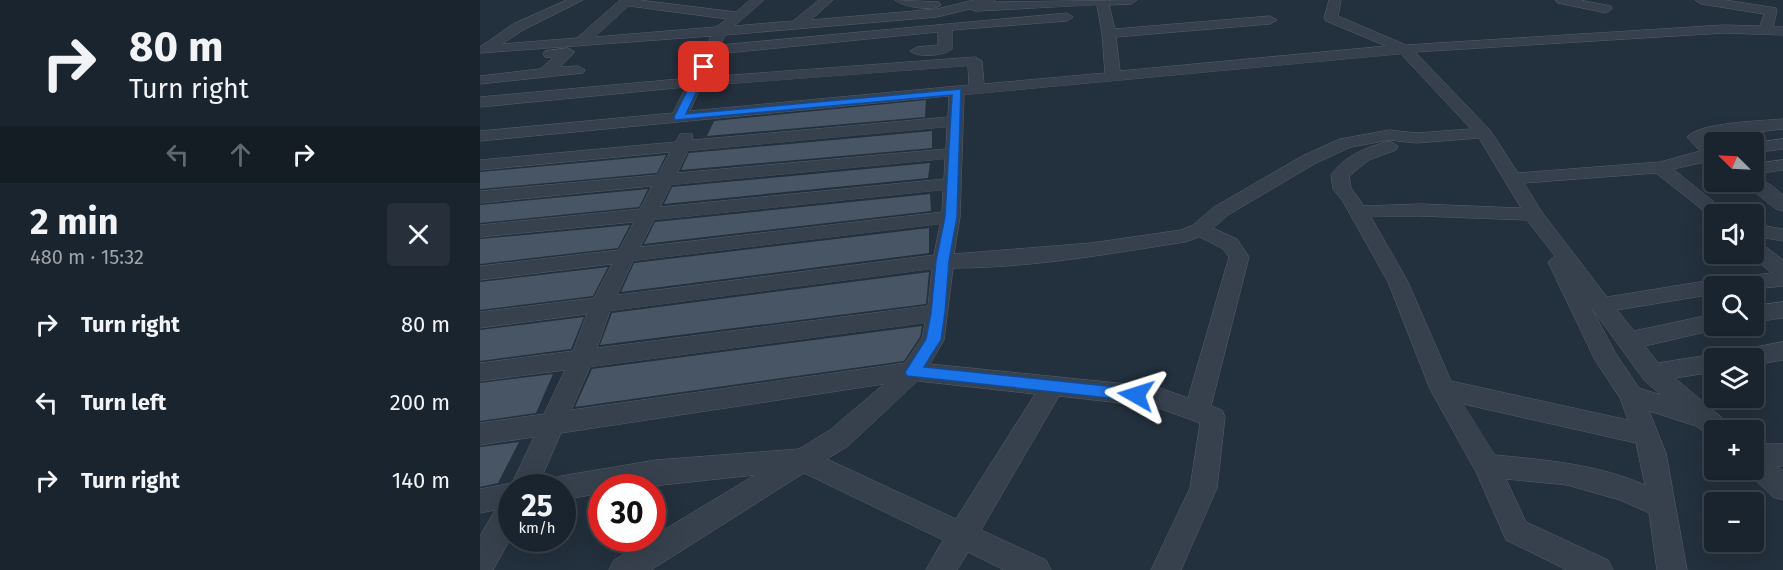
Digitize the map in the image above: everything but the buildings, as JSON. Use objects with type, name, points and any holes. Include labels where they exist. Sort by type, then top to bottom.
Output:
[{"type":"street","points":[[482,54],[518,27],[577,0]]},
{"type":"street","points":[[630,38],[686,0]]},
{"type":"street","points":[[530,474],[582,359],[602,303],[682,147],[696,82],[709,66],[712,50],[720,31],[758,0]]},
{"type":"street","points":[[796,25],[827,0]]},
{"type":"street","points":[[901,0],[957,8],[1103,7]]},
{"type":"street","points":[[482,54],[581,42],[937,13],[989,0]]},
{"type":"street","points":[[712,50],[945,27],[1103,7],[1131,0]]},
{"type":"street","points":[[1562,0],[1608,5],[1606,23],[1613,36]]},
{"type":"street","points":[[1701,0],[1771,11],[1766,29]]},
{"type":"street","points":[[581,42],[627,1],[738,16]]},
{"type":"street","points":[[1103,7],[1109,34],[1113,76]]},
{"type":"street","points":[[1109,34],[1270,20]]},
{"type":"street","points":[[1328,56],[1333,21],[1404,49],[1484,133],[1534,214],[1607,360],[1631,395],[1653,453],[1672,570]]},
{"type":"street","points":[[830,57],[945,49],[945,27]]},
{"type":"street","points":[[480,136],[1404,49],[1613,36],[1766,29],[1783,31]]},
{"type":"street","points":[[482,54],[568,52],[544,74]]},
{"type":"street","points":[[480,102],[696,82],[975,61],[956,121],[951,217],[933,340],[907,380],[839,438],[624,570]]},
{"type":"street","points":[[480,80],[578,70]]},
{"type":"street","points":[[480,165],[956,121]]},
{"type":"street","points":[[1708,132],[1783,124]]},
{"type":"street","points":[[480,320],[943,261],[977,261],[1091,250],[1185,236],[1200,229],[1221,211],[1310,159],[1346,143],[1389,135],[1416,138],[1484,133]]},
{"type":"street","points":[[1704,133],[1695,136],[1704,145]]},
{"type":"street","points":[[1416,138],[1365,153],[1340,174],[1342,189],[1358,212],[1398,282],[1442,389],[1487,466],[1516,531],[1598,570]]},
{"type":"street","points":[[1764,147],[1783,144]]},
{"type":"street","points":[[480,197],[954,153]]},
{"type":"street","points":[[1513,179],[1660,166],[1704,156]]},
{"type":"street","points":[[1764,168],[1783,165]]},
{"type":"street","points":[[1660,166],[1705,204]]},
{"type":"street","points":[[480,231],[952,184]]},
{"type":"street","points":[[1766,185],[1783,205]]},
{"type":"street","points":[[1358,212],[1419,210],[1534,214]]},
{"type":"street","points":[[1534,214],[1652,373],[1706,420]]},
{"type":"street","points":[[480,273],[951,217]]},
{"type":"street","points":[[1197,411],[1239,257],[1230,244],[1200,229]]},
{"type":"street","points":[[1764,232],[1783,235]]},
{"type":"street","points":[[1764,256],[1783,270]]},
{"type":"street","points":[[1764,281],[1783,279]]},
{"type":"street","points":[[1602,305],[1704,289]]},
{"type":"street","points":[[480,372],[938,313]]},
{"type":"street","points":[[1629,341],[1704,324]]},
{"type":"street","points":[[1764,354],[1783,351]]},
{"type":"street","points":[[1652,373],[1704,365]]},
{"type":"street","points":[[480,434],[912,372],[1157,397],[1213,417],[1203,488],[1166,570]]},
{"type":"street","points":[[941,570],[1052,386]]},
{"type":"street","points":[[1442,389],[1647,435]]},
{"type":"street","points":[[1631,395],[1704,421]]},
{"type":"street","points":[[1764,455],[1783,455]]},
{"type":"street","points":[[576,485],[656,472],[802,460],[1036,570]]},
{"type":"street","points":[[1487,466],[1567,473],[1625,489],[1661,505]]},
{"type":"street","points":[[1764,471],[1783,488]]},
{"type":"street","points":[[480,501],[498,498]]},
{"type":"street","points":[[480,564],[498,532]]},
{"type":"route","points":[[704,67],[679,117],[957,91],[951,217],[943,261],[938,313],[933,340],[912,372],[1136,395]]}]
